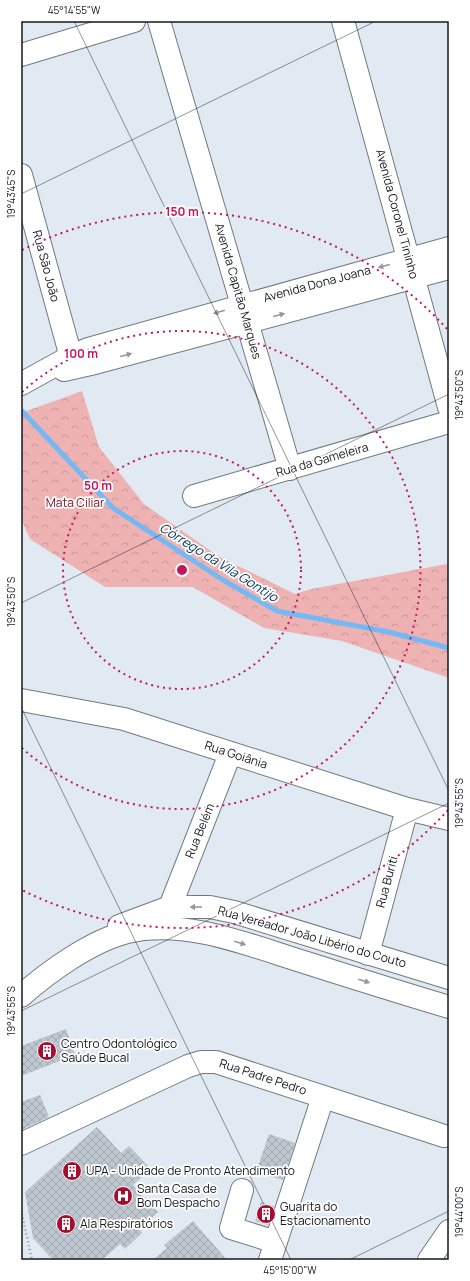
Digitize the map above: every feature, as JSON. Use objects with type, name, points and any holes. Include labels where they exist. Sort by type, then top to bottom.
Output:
[{"type":"street","points":[[21,56],[134,21]]},
{"type":"street","name":"Avenida Capitão Marques","points":[[159,21],[290,469]]},
{"type":"street","name":"Avenida Coronel Tininho","points":[[343,21],[449,406]]},
{"type":"street","name":"Rua São João","points":[[21,175],[72,363]]},
{"type":"street","name":"Avenida Dona Joana","points":[[21,384],[44,372],[72,363],[412,268],[449,248]]},
{"type":"street","name":"Avenida Dona Joana","points":[[412,268],[449,268]]},
{"type":"street","name":"Rua da Gameleira","points":[[194,496],[449,422]]},
{"type":"street","name":"Rua Goiânia","points":[[21,700],[124,719],[230,754],[407,809],[449,819]]},
{"type":"street","name":"Rua Belém","points":[[164,929],[170,907],[230,754]]},
{"type":"street","name":"Rua Buriti","points":[[368,954],[407,809]]},
{"type":"street","name":"Rua Vereador João Libério do Couto","points":[[106,936],[126,922],[170,907],[210,907],[234,912],[449,978]]},
{"type":"street","name":"Rua Vereador João Libério do Couto","points":[[106,936],[128,932],[164,929],[217,936],[449,1007]]},
{"type":"street","points":[[21,982],[75,948],[106,936]]},
{"type":"street","points":[[21,996],[53,970],[106,936]]},
{"type":"street","name":"Rua Padre Pedro","points":[[21,1144],[188,1066],[201,1062],[216,1062],[444,1136]]},
{"type":"street","points":[[242,1190],[231,1228],[273,1251],[323,1097]]},
{"type":"street","points":[[434,1258],[449,1231]]},
{"type":"path","points":[[21,1210],[32,1260]]},
{"type":"green space","name":"Mata Ciliar","points":[[82,391],[99,447],[144,504],[218,556],[295,594],[311,589],[447,564],[449,567],[449,678],[342,641],[264,628],[193,587],[105,587],[30,539],[21,519],[21,413]]},
{"type":"building","name":"Centro Odontológico Saúde Bucal","points":[[66,1029],[75,1055],[21,1076],[21,1046]]},
{"type":"building","points":[[40,1095],[49,1117],[21,1130],[21,1102]]},
{"type":"building","points":[[97,1127],[121,1153],[129,1146],[151,1169],[133,1185],[158,1212],[140,1229],[142,1233],[125,1249],[120,1244],[102,1260],[53,1260],[33,1238],[25,1192]]},
{"type":"building","points":[[269,1134],[295,1143],[283,1180],[256,1172]]},
{"type":"building","name":"Guarita do Estacionamento","points":[[261,1202],[274,1206],[268,1225],[255,1221]]},
{"type":"building","points":[[193,1221],[227,1260],[153,1260],[167,1248],[164,1245]]},
{"type":"waterway","name":"Córrego da Vila Gontijo","points":[[22,411],[113,508],[223,580],[277,611],[389,632],[449,648]]},
{"type":"place","name":"Centro Odontológico Saúde Bucal","points":[[47,1051]]},
{"type":"place","name":"UPA - Unidade de Pronto Atendimento","points":[[72,1171]]},
{"type":"place","name":"Santa Casa de Bom Despacho","points":[[123,1196]]},
{"type":"place","name":"Guarita do Estacionamento","points":[[266,1214]]},
{"type":"place","name":"Ala Respiratórios","points":[[66,1224]]}]
